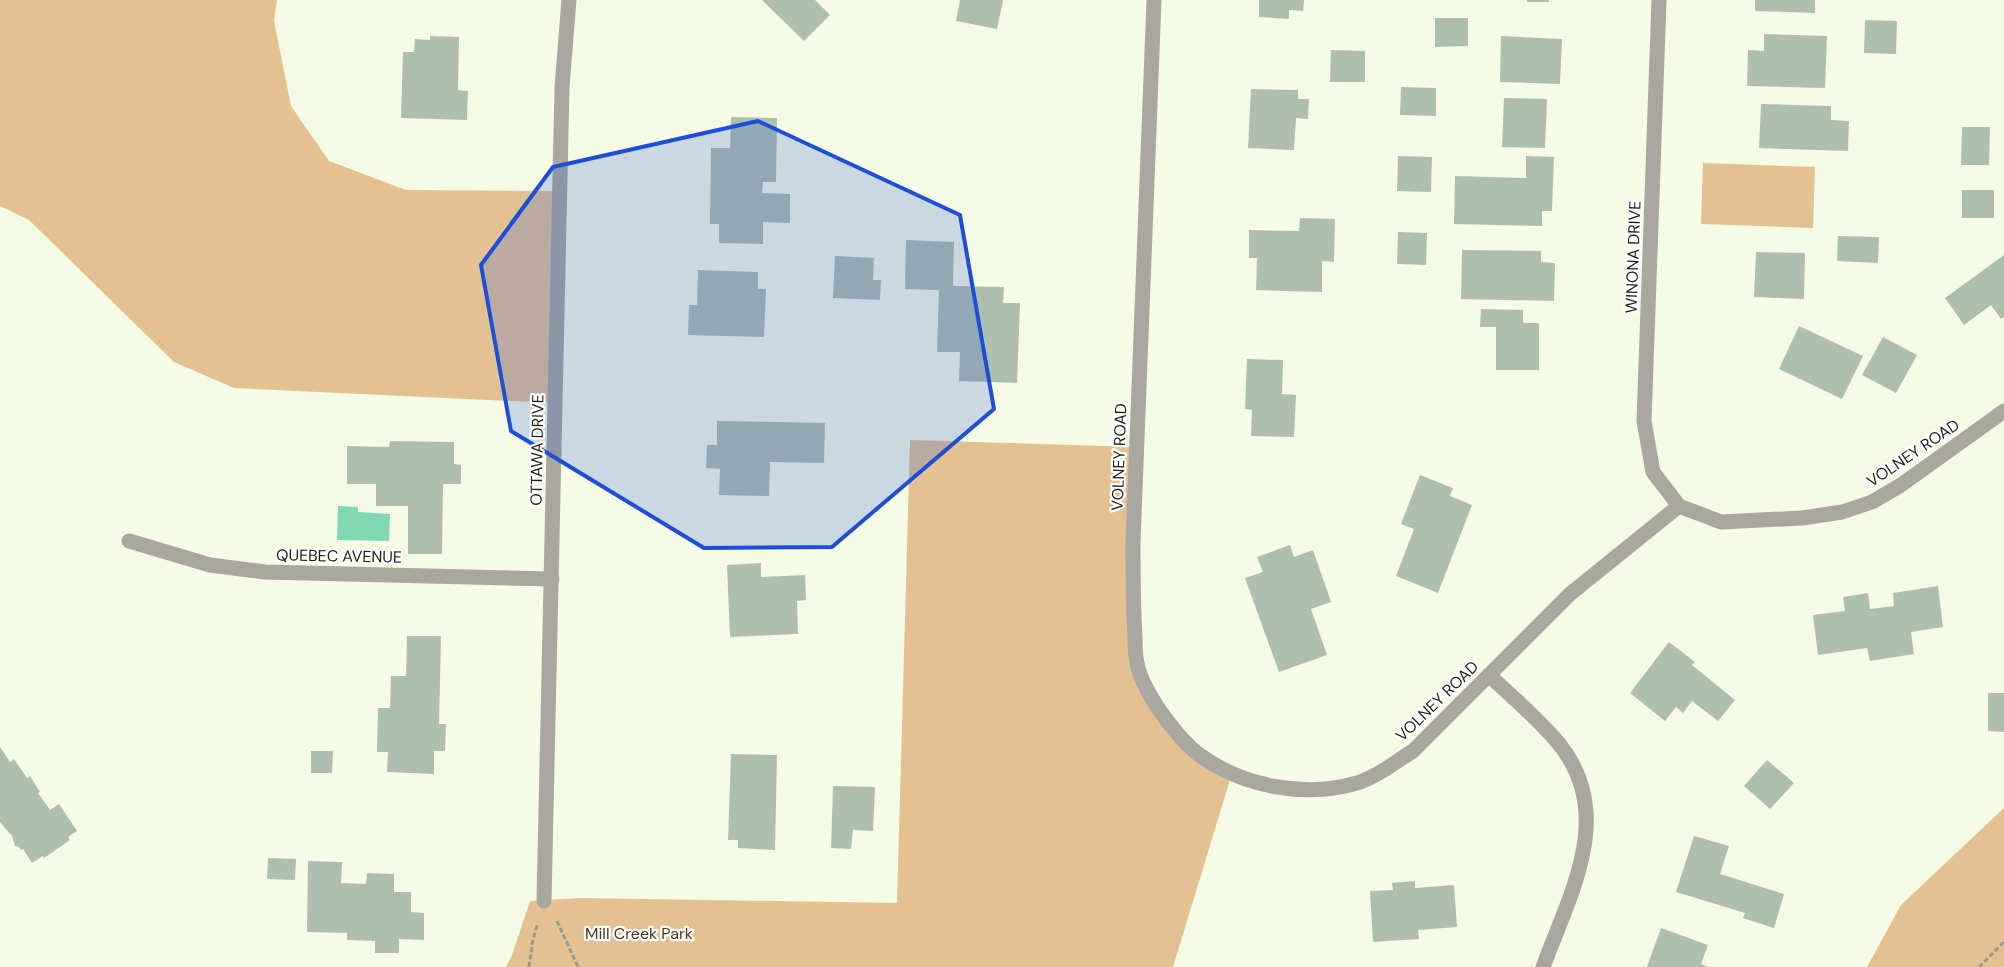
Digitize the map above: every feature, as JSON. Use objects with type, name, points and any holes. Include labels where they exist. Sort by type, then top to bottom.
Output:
[{"type":"street","name":"OTTAWA DRIVE","points":[[544,901],[562,87],[569,0]]},
{"type":"street","name":"VOLNEY ROAD","points":[[1154,0],[1133,542],[1133,615],[1137,664],[1149,694],[1170,725],[1200,756],[1232,773],[1263,784],[1294,790],[1330,788],[1358,783],[1382,771],[1413,751],[1570,594],[1679,506],[1721,522],[1802,518],[1842,512],[1872,502],[1901,485],[2004,411]]},
{"type":"street","name":"WINONA DRIVE","points":[[1659,0],[1644,421],[1653,472],[1679,506]]},
{"type":"street","name":"QUEBEC AVENUE","points":[[128,541],[210,565],[265,572],[552,579]]},
{"type":"street","points":[[1489,675],[1555,739],[1574,767],[1581,783],[1586,812],[1587,833],[1583,860],[1543,967]]},
{"type":"path","points":[[529,967],[533,939],[544,901]]},
{"type":"path","points":[[544,901],[562,929],[578,967]]},
{"type":"path","points":[[1979,967],[2004,942]]},
{"type":"highlighted area","points":[[758,121],[960,215],[994,409],[832,547],[704,548],[511,431],[481,265],[553,167]]},
{"type":"green space","points":[[0,0],[277,0],[274,21],[291,106],[329,161],[406,190],[560,191],[555,403],[234,388],[174,362],[29,220],[0,206]]},
{"type":"green space","points":[[1703,163],[1815,167],[1813,228],[1701,224]]},
{"type":"green space","name":"Mill Creek Park","points":[[910,440],[1137,447],[1137,664],[1170,725],[1232,773],[1173,967],[506,967],[512,955],[530,901],[581,898],[897,903]]},
{"type":"green space","points":[[2004,808],[2004,967],[1867,967],[1901,905]]},
{"type":"shaded area","points":[[338,506],[358,507],[358,512],[390,514],[389,541],[337,540]]},
{"type":"building","points":[[762,0],[815,0],[830,15],[804,41]]},
{"type":"building","points":[[960,0],[1003,0],[997,29],[956,21]]},
{"type":"building","points":[[1259,0],[1304,0],[1303,11],[1289,10],[1289,19],[1259,17]]},
{"type":"building","points":[[1527,0],[1549,0],[1549,2],[1527,2]]},
{"type":"building","points":[[1755,0],[1815,0],[1815,13],[1755,11]]},
{"type":"building","points":[[1435,18],[1468,18],[1468,46],[1435,47]]},
{"type":"building","points":[[1865,20],[1897,21],[1896,54],[1864,53]]},
{"type":"building","points":[[1764,34],[1827,36],[1825,88],[1747,86],[1748,50],[1764,51]]},
{"type":"building","points":[[430,36],[459,37],[458,90],[468,91],[467,120],[401,118],[403,52],[414,52],[415,39],[430,40]]},
{"type":"building","points":[[1501,36],[1562,39],[1560,84],[1500,82]]},
{"type":"building","points":[[1331,50],[1365,51],[1365,82],[1330,82]]},
{"type":"building","points":[[1401,87],[1436,88],[1436,116],[1400,115]]},
{"type":"building","points":[[1251,89],[1298,90],[1298,99],[1309,99],[1308,119],[1296,118],[1294,150],[1248,148]]},
{"type":"building","points":[[1504,98],[1547,99],[1545,148],[1502,147]]},
{"type":"building","points":[[1761,104],[1831,106],[1831,120],[1849,121],[1848,151],[1759,148]]},
{"type":"building","points":[[731,117],[777,118],[776,182],[763,182],[762,193],[790,194],[790,223],[763,222],[763,244],[719,243],[719,224],[710,224],[711,148],[730,148]]},
{"type":"building","points":[[1962,127],[1990,127],[1989,165],[1961,165]]},
{"type":"building","points":[[1398,156],[1432,157],[1431,192],[1397,191]]},
{"type":"building","points":[[1526,156],[1554,157],[1552,211],[1542,211],[1542,226],[1454,224],[1455,176],[1526,178]]},
{"type":"building","points":[[1962,190],[1994,190],[1994,218],[1962,218]]},
{"type":"building","points":[[1300,218],[1335,219],[1334,262],[1322,261],[1322,292],[1256,290],[1257,258],[1249,258],[1249,230],[1299,231]]},
{"type":"building","points":[[1398,232],[1427,233],[1426,265],[1397,264]]},
{"type":"building","points":[[1838,236],[1879,237],[1878,263],[1837,261]]},
{"type":"building","points":[[906,240],[954,242],[953,286],[1004,287],[1003,303],[1020,303],[1017,383],[959,381],[960,352],[937,352],[939,290],[905,289]]},
{"type":"building","points":[[1462,250],[1541,251],[1541,262],[1555,263],[1554,301],[1461,299]]},
{"type":"building","points":[[1756,252],[1805,253],[1804,299],[1754,297]]},
{"type":"building","points":[[2004,255],[2004,317],[2001,319],[1991,305],[1964,325],[1945,298]]},
{"type":"building","points":[[835,256],[874,258],[873,280],[881,280],[880,300],[833,298]]},
{"type":"building","points":[[698,270],[758,272],[758,289],[766,289],[764,337],[688,335],[689,305],[697,305]]},
{"type":"building","points":[[1481,309],[1523,310],[1523,323],[1539,323],[1539,370],[1496,370],[1496,327],[1480,327]]},
{"type":"building","points":[[1799,326],[1863,356],[1842,399],[1779,369]]},
{"type":"building","points":[[1883,337],[1917,355],[1896,393],[1862,375]]},
{"type":"building","points":[[1247,359],[1283,360],[1282,394],[1296,395],[1294,437],[1251,436],[1252,410],[1245,409]]},
{"type":"building","points":[[717,421],[825,423],[824,463],[770,462],[769,496],[719,495],[720,469],[706,468],[707,445],[717,445]]},
{"type":"building","points":[[390,441],[454,442],[454,464],[461,465],[461,484],[443,484],[442,554],[408,554],[408,506],[376,506],[376,484],[347,484],[347,446],[389,447]]},
{"type":"building","points":[[1420,475],[1453,488],[1450,496],[1472,505],[1438,593],[1396,576],[1414,529],[1401,524]]},
{"type":"building","points":[[1290,545],[1294,557],[1313,550],[1331,602],[1311,609],[1327,655],[1279,672],[1245,578],[1263,572],[1257,557]]},
{"type":"building","points":[[761,563],[761,577],[805,575],[806,600],[797,601],[798,634],[730,637],[727,565]]},
{"type":"building","points":[[1938,586],[1943,627],[1911,632],[1914,654],[1870,661],[1867,648],[1818,655],[1813,615],[1845,611],[1843,597],[1868,593],[1870,609],[1894,606],[1893,593]]},
{"type":"building","points":[[407,636],[441,636],[439,724],[446,724],[445,751],[434,751],[434,774],[387,772],[388,752],[377,752],[378,708],[390,708],[391,676],[406,676]]},
{"type":"building","points":[[1669,642],[1695,662],[1692,665],[1735,700],[1718,721],[1692,701],[1683,713],[1676,707],[1665,721],[1630,693]]},
{"type":"building","points":[[1988,693],[2004,693],[2004,732],[1988,731]]},
{"type":"building","points":[[0,747],[10,762],[14,759],[27,778],[30,776],[40,792],[38,793],[50,810],[59,804],[77,831],[68,837],[70,840],[44,858],[43,856],[32,863],[23,849],[21,850],[15,846],[12,836],[0,822]]},
{"type":"building","points":[[311,751],[333,751],[332,773],[311,773]]},
{"type":"building","points":[[731,754],[777,755],[775,850],[738,848],[738,840],[728,840]]},
{"type":"building","points":[[1767,760],[1794,783],[1770,809],[1744,786]]},
{"type":"building","points":[[833,786],[875,787],[873,831],[853,830],[851,849],[831,848]]},
{"type":"building","points":[[1694,836],[1729,846],[1720,874],[1784,894],[1774,928],[1743,918],[1745,913],[1676,892]]},
{"type":"building","points":[[268,858],[296,859],[295,880],[267,879]]},
{"type":"building","points":[[308,861],[342,862],[341,883],[366,884],[367,873],[394,874],[394,892],[411,892],[411,912],[424,913],[424,940],[399,939],[399,953],[375,953],[375,941],[347,940],[347,933],[307,932]]},
{"type":"building","points":[[1415,881],[1415,888],[1454,885],[1457,927],[1418,930],[1419,939],[1373,942],[1370,891],[1393,890],[1392,883]]},
{"type":"building","points":[[1661,928],[1708,945],[1701,964],[1708,967],[1647,967]]}]
